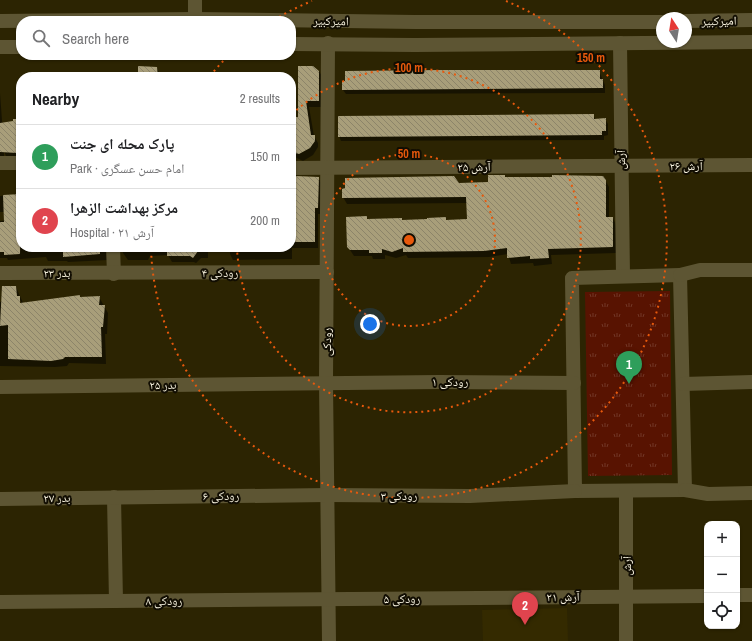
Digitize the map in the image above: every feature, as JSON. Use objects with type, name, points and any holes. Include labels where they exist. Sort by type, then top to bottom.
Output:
[{"type":"street","points":[[195,0],[195,16]]},
{"type":"street","name":"امیرکبیر","points":[[296,20],[656,22]]},
{"type":"street","name":"امیرکبیر","points":[[692,22],[752,20]]},
{"type":"street","name":"امیرکبیر","points":[[0,21],[16,21]]},
{"type":"street","points":[[415,22],[415,45]]},
{"type":"street","name":"امیرکبیر","points":[[296,44],[415,45],[752,42]]},
{"type":"street","name":"رودکی","points":[[328,43],[326,383],[329,641]]},
{"type":"street","name":"آرش","points":[[620,43],[623,276]]},
{"type":"street","points":[[0,47],[16,47]]},
{"type":"street","points":[[0,163],[16,163]]},
{"type":"street","name":"آرش ۲۶","points":[[621,166],[752,166]]},
{"type":"street","name":"آرش ۲۵","points":[[296,168],[621,166]]},
{"type":"street","points":[[113,252],[114,274]]},
{"type":"street","points":[[575,491],[572,278],[680,275],[700,270],[752,270]]},
{"type":"street","name":"رودکی ۴","points":[[114,274],[327,272]]},
{"type":"street","name":"بدر ۲۳","points":[[0,273],[114,274]]},
{"type":"street","points":[[680,275],[685,490]]},
{"type":"street","points":[[683,384],[752,382]]},
{"type":"street","name":"رودکی ۱","points":[[326,383],[574,383]]},
{"type":"street","name":"بدر ۲۵","points":[[0,387],[326,383]]},
{"type":"street","name":"رودکی ۳","points":[[328,495],[470,496],[575,491],[685,490],[708,494],[752,494]]},
{"type":"street","name":"آرش","points":[[626,491],[626,641]]},
{"type":"street","name":"رودکی ۶","points":[[114,497],[328,495]]},
{"type":"street","points":[[114,497],[116,601]]},
{"type":"street","name":"بدر ۲۷","points":[[0,499],[114,497]]},
{"type":"street","points":[[740,596],[752,595]]},
{"type":"street","name":"آرش ۲۱","points":[[476,598],[704,596]]},
{"type":"street","name":"رودکی ۵","points":[[328,599],[476,598]]},
{"type":"street","name":"رودکی ۸","points":[[0,602],[328,599]]},
{"type":"shaded area","points":[[567,608],[568,641],[483,641],[482,610]]},
{"type":"green space","points":[[670,291],[672,475],[588,476],[585,292]]},
{"type":"building","points":[[138,66],[157,67],[158,72],[138,72]]},
{"type":"building","points":[[298,66],[313,66],[319,71],[319,101],[306,101],[311,135],[315,135],[315,141],[310,148],[299,154],[296,153],[296,117],[298,117]]},
{"type":"building","points":[[600,70],[600,79],[603,79],[603,88],[342,90],[342,81],[345,81],[345,71]]},
{"type":"building","points":[[594,114],[594,119],[606,118],[606,131],[602,131],[602,135],[338,137],[338,116]]},
{"type":"building","points":[[13,119],[16,119],[16,153],[0,152],[0,123],[13,121]]},
{"type":"building","points":[[488,175],[505,175],[505,177],[552,177],[552,175],[603,176],[606,180],[606,217],[613,217],[613,247],[548,249],[549,258],[530,259],[530,256],[507,258],[507,248],[484,251],[403,252],[403,248],[392,252],[382,249],[382,253],[369,253],[369,250],[350,250],[347,247],[346,217],[367,216],[367,219],[402,218],[402,220],[446,217],[446,220],[467,219],[466,197],[342,198],[342,189],[345,188],[345,178],[454,176],[459,183],[488,182]]},
{"type":"building","points":[[296,176],[319,177],[318,208],[315,208],[315,242],[296,242]]},
{"type":"building","points":[[16,194],[16,252],[20,252],[20,254],[4,255],[4,252],[0,252],[0,222],[4,222],[3,195]]},
{"type":"building","points":[[63,252],[100,252],[100,254],[63,257]]},
{"type":"building","points":[[167,252],[197,252],[193,258],[190,256],[167,256]]},
{"type":"building","points":[[2,286],[16,286],[17,296],[20,296],[20,303],[80,295],[80,297],[100,296],[99,305],[105,305],[103,327],[101,327],[102,357],[65,357],[63,359],[51,361],[8,359],[8,325],[0,326]]},
{"type":"place","name":"پارک محله ای جنت","points":[[629,384]]},
{"type":"place","name":"مرکز بهداشت الزهرا","points":[[525,625]]}]
